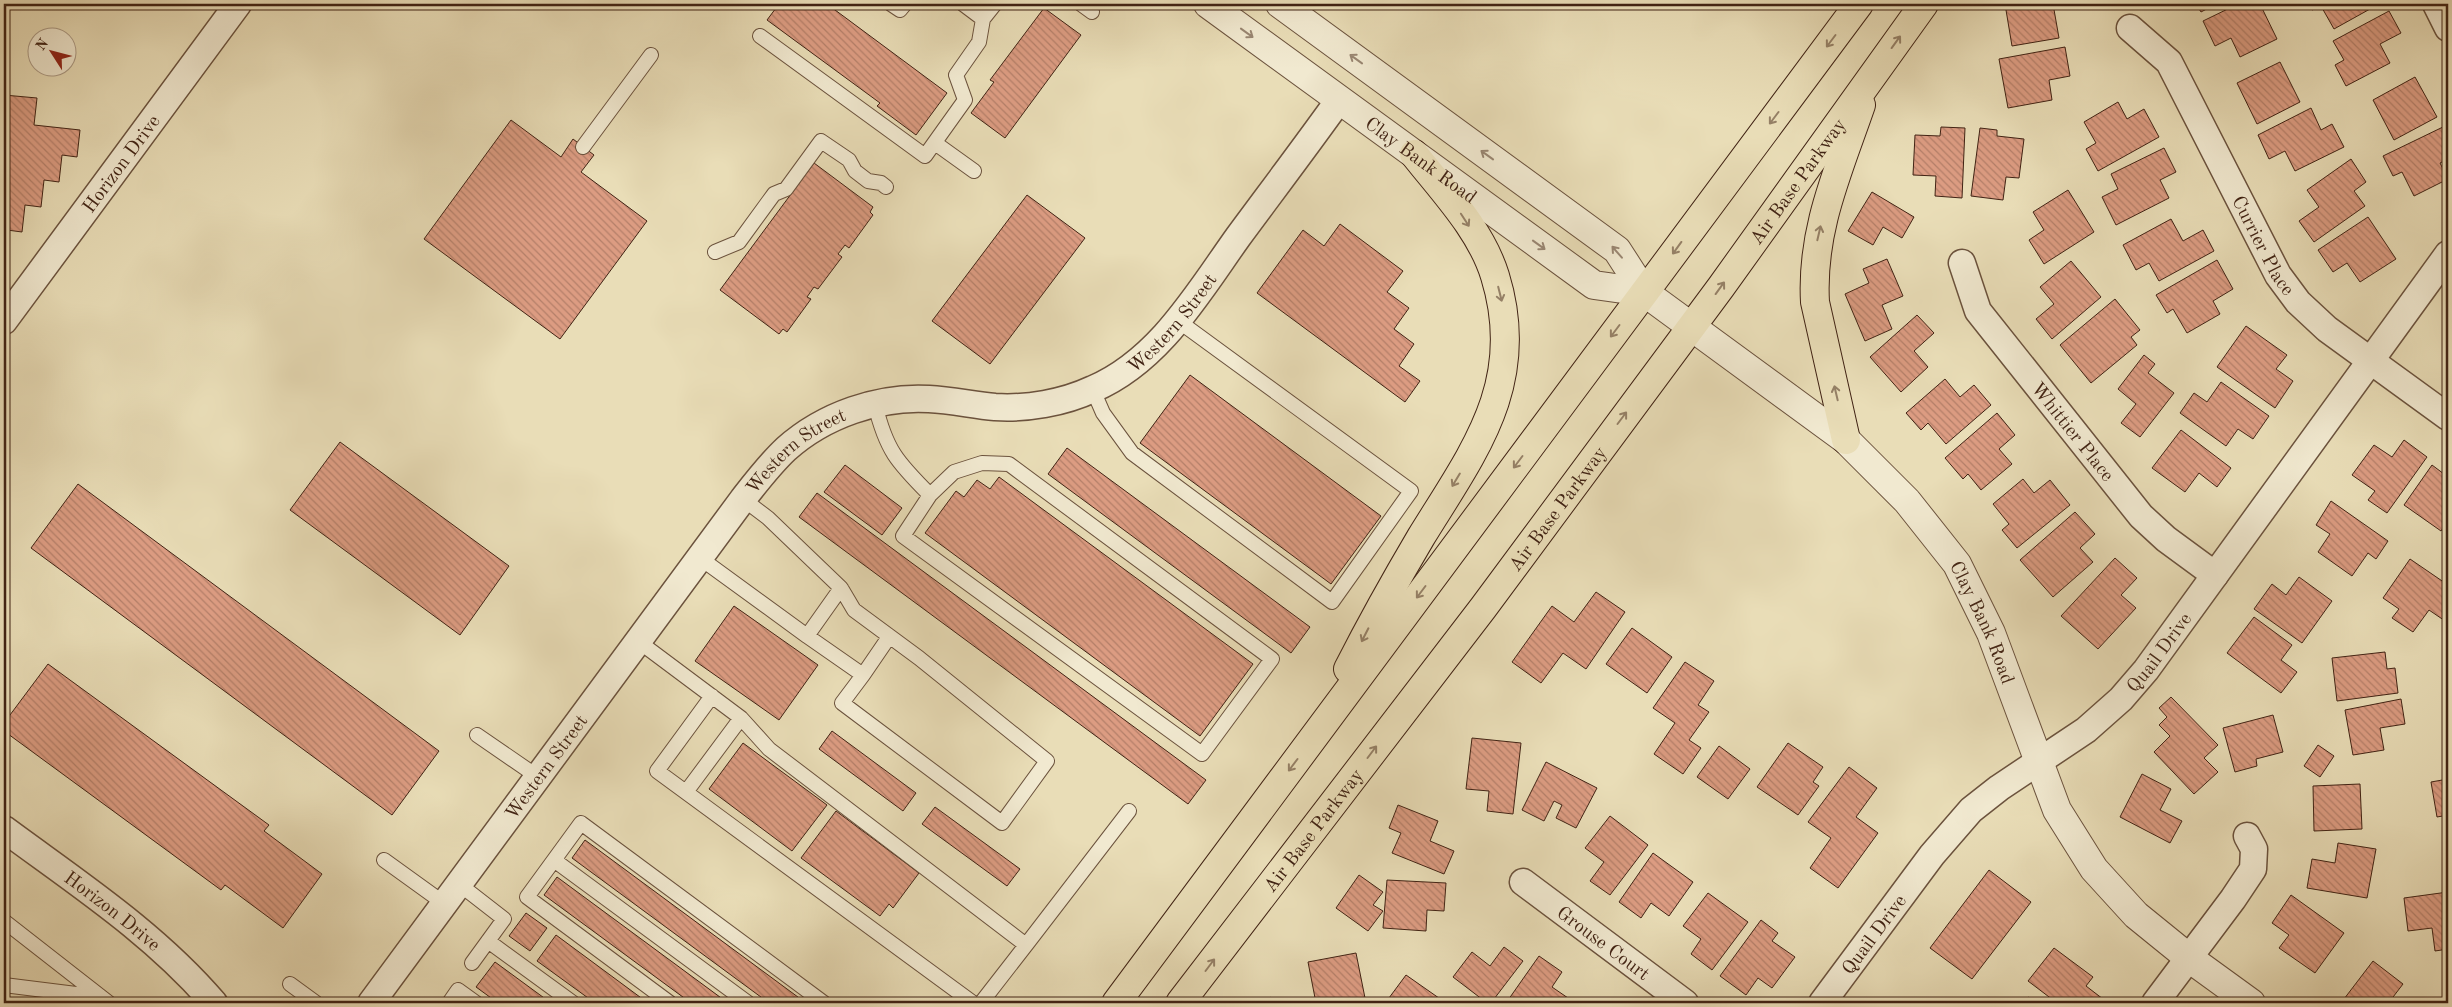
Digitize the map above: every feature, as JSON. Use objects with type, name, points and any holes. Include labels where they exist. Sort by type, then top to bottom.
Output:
[{"type":"main road","points":[[1116,1003],[1859,4]]},
{"type":"main road","name":"Air Base Parkway","points":[[1180,1003],[1483,608],[1924,4]]},
{"type":"main road","points":[[1846,440],[1815,302],[1815,256],[1824,213],[1871,77]]},
{"type":"main road","points":[[1313,737],[1381,604],[1476,448],[1490,420],[1502,383],[1506,350],[1504,313],[1495,275],[1483,248],[1457,208],[1414,154]]},
{"type":"street","name":"Horizon Drive","points":[[4,321],[238,4]]},
{"type":"street","name":"Clay Bank Road","points":[[1208,4],[1594,285],[1644,292]]},
{"type":"street","name":"Clay Bank Road","points":[[1280,4],[1617,250],[1644,292],[1846,440],[1907,501],[1957,564],[1991,633],[2057,810],[2094,869],[2136,914],[2189,958],[2251,1003]]},
{"type":"street","points":[[2436,4],[2448,28]]},
{"type":"street","name":"Currier Place","points":[[2130,28],[2170,62],[2278,275],[2298,302],[2327,329],[2448,417]]},
{"type":"street","name":"Western Street","points":[[371,1003],[743,499],[764,471],[787,448],[812,430],[845,413],[874,404],[929,399],[996,407],[1028,407],[1093,390],[1138,362],[1177,320],[1339,100]]},
{"type":"street","name":"Quail Drive","points":[[1822,1003],[1932,855],[1971,810],[2039,760],[2086,730],[2121,699],[2146,670],[2448,254]]},
{"type":"street","name":"Whittier Place","points":[[1962,263],[1978,311],[2135,509],[2166,539],[2215,575]]},
{"type":"street","name":"Horizon Drive","points":[[4,829],[154,941],[188,972],[214,1003]]},
{"type":"street","points":[[2155,1003],[2233,899],[2253,869],[2254,849],[2247,836]]},
{"type":"street","name":"Grouse Court","points":[[1523,882],[1685,1003]]},
{"type":"lane","points":[[891,4],[900,10],[905,4]]},
{"type":"lane","points":[[963,4],[983,19]]},
{"type":"lane","points":[[760,36],[925,156],[965,100],[956,75],[979,42],[983,19],[995,4]]},
{"type":"lane","points":[[583,147],[651,55]]},
{"type":"lane","points":[[715,252],[739,242],[774,194],[786,189],[821,141],[849,160],[855,171],[868,181],[881,183],[886,187]]},
{"type":"lane","points":[[935,143],[974,171]]},
{"type":"lane","points":[[1093,390],[1103,413],[1132,453],[1332,602],[1411,491],[1177,320]]},
{"type":"lane","points":[[874,404],[881,432],[891,453],[930,495]]},
{"type":"lane","points":[[982,463],[1009,464],[1272,659],[1202,754],[903,536],[930,495],[954,472],[982,463]]},
{"type":"lane","points":[[743,499],[768,518],[841,588],[854,610],[919,658],[1047,761],[1002,823],[842,703],[889,637]]},
{"type":"lane","points":[[700,558],[863,675]]},
{"type":"lane","points":[[807,636],[841,588]]},
{"type":"lane","points":[[638,641],[741,718],[769,749],[1026,945]]},
{"type":"lane","points":[[712,696],[657,771],[973,1003]]},
{"type":"lane","points":[[686,792],[741,718]]},
{"type":"lane","points":[[477,735],[538,777]]},
{"type":"lane","points":[[981,1003],[1129,811]]},
{"type":"lane","points":[[670,1003],[527,897],[581,824],[824,1003]]},
{"type":"lane","points":[[384,860],[504,919],[472,962]]},
{"type":"lane","points":[[554,860],[748,1003]]},
{"type":"lane","points":[[4,921],[104,1000]]},
{"type":"lane","points":[[488,941],[573,1003]]},
{"type":"lane","points":[[290,984],[316,1003]]},
{"type":"lane","points":[[4,985],[104,1000]]},
{"type":"lane","points":[[448,1003],[458,990],[476,1003]]},
{"type":"building","points":[[779,4],[827,4],[947,93],[916,135],[877,106],[880,103],[767,20]]},
{"type":"building","points":[[2005,4],[2053,4],[2059,38],[2012,46]]},
{"type":"building","points":[[2196,4],[2216,4],[2201,12]]},
{"type":"building","points":[[2238,4],[2260,4],[2277,39],[2240,57],[2231,38],[2215,46],[2203,21]]},
{"type":"building","points":[[2308,4],[2379,4],[2334,29],[2321,6],[2312,10]]},
{"type":"building","points":[[1044,8],[1081,35],[1005,138],[971,113],[994,82],[990,80]]},
{"type":"building","points":[[2389,11],[2401,33],[2380,44],[2390,63],[2346,86],[2335,65],[2344,60],[2333,41]]},
{"type":"building","points":[[2065,47],[2070,76],[2049,80],[2052,100],[2008,108],[1999,59]]},
{"type":"building","points":[[2280,62],[2300,102],[2257,124],[2237,83]]},
{"type":"building","points":[[2415,77],[2437,117],[2394,140],[2373,100]]},
{"type":"building","points":[[4,95],[37,98],[34,125],[80,130],[77,157],[62,155],[59,182],[44,180],[41,207],[25,205],[22,232],[7,230],[4,257]]},
{"type":"building","points":[[2118,102],[2127,119],[2144,109],[2159,137],[2098,171],[2086,149],[2096,143],[2084,122]]},
{"type":"building","points":[[2311,108],[2321,130],[2332,124],[2344,147],[2295,171],[2285,151],[2269,159],[2258,135]]},
{"type":"building","points":[[511,120],[561,157],[573,139],[594,155],[581,172],[647,221],[560,339],[424,239]]},
{"type":"building","points":[[2445,126],[2448,132],[2448,159],[2440,163],[2448,179],[2414,196],[2402,172],[2393,176],[2383,156]]},
{"type":"building","points":[[1941,127],[1965,128],[1962,198],[1935,196],[1936,176],[1913,175],[1915,135],[1940,136]]},
{"type":"building","points":[[1980,128],[1997,130],[1997,136],[2024,139],[2019,178],[2006,177],[2003,200],[1971,196]]},
{"type":"building","points":[[2164,148],[2176,172],[2160,180],[2169,198],[2116,225],[2102,197],[2118,189],[2111,174]]},
{"type":"building","points":[[2351,159],[2366,182],[2354,191],[2365,206],[2314,242],[2299,221],[2319,207],[2307,190]]},
{"type":"building","points":[[814,163],[873,207],[870,212],[873,215],[849,248],[845,245],[838,254],[842,257],[818,289],[814,287],[807,297],[811,299],[787,332],[783,329],[779,334],[720,290]]},
{"type":"building","points":[[2068,190],[2094,232],[2044,264],[2029,240],[2044,230],[2033,212]]},
{"type":"building","points":[[1872,192],[1914,217],[1902,238],[1883,227],[1873,245],[1848,231]]},
{"type":"building","points":[[1027,195],[1085,238],[990,364],[932,321]]},
{"type":"building","points":[[2368,217],[2396,259],[2360,282],[2347,263],[2333,272],[2318,250]]},
{"type":"building","points":[[2171,219],[2183,241],[2203,230],[2214,251],[2159,281],[2149,263],[2136,270],[2123,245]]},
{"type":"building","points":[[1340,224],[1403,271],[1387,292],[1409,308],[1394,329],[1414,344],[1399,366],[1420,381],[1405,402],[1257,293],[1303,230],[1324,246]]},
{"type":"building","points":[[1887,259],[1903,296],[1882,305],[1892,329],[1865,341],[1845,294],[1869,283],[1863,269]]},
{"type":"building","points":[[2217,260],[2233,289],[2213,301],[2220,314],[2187,333],[2173,309],[2167,313],[2156,295]]},
{"type":"building","points":[[2071,261],[2101,297],[2052,339],[2036,319],[2054,304],[2040,287]]},
{"type":"building","points":[[2115,299],[2140,330],[2131,337],[2137,345],[2091,383],[2060,345]]},
{"type":"building","points":[[1917,315],[1934,333],[1914,351],[1928,367],[1901,392],[1870,357]]},
{"type":"building","points":[[2246,326],[2287,355],[2276,369],[2293,381],[2275,408],[2217,367]]},
{"type":"building","points":[[2144,355],[2155,364],[2148,373],[2174,393],[2140,437],[2121,423],[2136,404],[2118,389]]},
{"type":"building","points":[[1190,375],[1381,516],[1331,584],[1140,443]]},
{"type":"building","points":[[1945,379],[1960,397],[1974,385],[1991,405],[1946,444],[1928,423],[1921,430],[1906,413]]},
{"type":"building","points":[[2221,382],[2269,416],[2253,439],[2238,429],[2226,446],[2180,413],[2194,393],[2207,402]]},
{"type":"building","points":[[1997,413],[2015,435],[1999,449],[2012,464],[1981,490],[1968,474],[1963,479],[1945,458]]},
{"type":"building","points":[[2181,430],[2231,468],[2217,487],[2199,473],[2185,492],[2152,468]]},
{"type":"building","points":[[2404,440],[2427,457],[2387,513],[2368,500],[2375,491],[2352,475],[2374,445],[2392,457]]},
{"type":"building","points":[[340,442],[509,566],[460,635],[290,510]]},
{"type":"building","points":[[1067,448],[1310,627],[1291,653],[1048,474]]},
{"type":"building","points":[[845,465],[902,508],[882,535],[824,492]]},
{"type":"building","points":[[2432,465],[2448,477],[2448,521],[2441,531],[2404,505]]},
{"type":"building","points":[[999,477],[1253,664],[1200,736],[925,533],[956,491],[964,497],[977,480],[990,489]]},
{"type":"building","points":[[2023,479],[2034,493],[2050,480],[2070,505],[2017,548],[2002,530],[2009,524],[1993,504]]},
{"type":"building","points":[[78,484],[439,751],[392,815],[31,548]]},
{"type":"building","points":[[817,493],[1206,780],[1188,804],[799,517]]},
{"type":"building","points":[[2331,501],[2388,541],[2376,559],[2368,553],[2352,576],[2318,552],[2330,534],[2316,525]]},
{"type":"building","points":[[2075,512],[2095,534],[2080,548],[2093,562],[2053,597],[2020,560]]},
{"type":"building","points":[[2115,558],[2137,578],[2121,595],[2136,608],[2098,649],[2061,616]]},
{"type":"building","points":[[2410,559],[2448,585],[2448,623],[2429,610],[2413,632],[2392,618],[2399,609],[2383,598]]},
{"type":"building","points":[[2299,577],[2332,601],[2302,643],[2254,609],[2272,584],[2286,595]]},
{"type":"building","points":[[1596,592],[1625,612],[1586,669],[1563,653],[1541,683],[1512,662],[1552,606],[1574,622]]},
{"type":"building","points":[[734,606],[818,665],[779,720],[695,661]]},
{"type":"building","points":[[2254,617],[2292,645],[2281,660],[2297,672],[2281,693],[2227,653]]},
{"type":"building","points":[[1632,628],[1672,657],[1647,693],[1606,664]]},
{"type":"building","points":[[2385,652],[2387,669],[2395,668],[2398,693],[2337,701],[2332,658]]},
{"type":"building","points":[[1685,662],[1714,681],[1698,705],[1709,712],[1689,740],[1701,748],[1683,774],[1654,754],[1675,723],[1653,708]]},
{"type":"building","points":[[48,664],[269,825],[264,831],[322,874],[283,928],[225,885],[221,890],[4,731],[4,723]]},
{"type":"building","points":[[2171,697],[2218,745],[2204,758],[2218,772],[2194,794],[2154,752],[2170,736],[2159,725],[2167,717],[2159,708]]},
{"type":"building","points":[[2401,699],[2405,724],[2380,728],[2384,750],[2353,755],[2345,710]]},
{"type":"building","points":[[2273,715],[2283,752],[2256,759],[2257,766],[2235,772],[2223,728]]},
{"type":"building","points":[[832,731],[916,793],[903,811],[819,749]]},
{"type":"building","points":[[1472,738],[1521,743],[1513,814],[1487,811],[1489,791],[1466,789]]},
{"type":"building","points":[[743,743],[827,805],[792,851],[709,789]]},
{"type":"building","points":[[1788,743],[1823,767],[1813,782],[1819,786],[1798,815],[1757,787]]},
{"type":"building","points":[[2318,745],[2334,756],[2320,777],[2304,766]]},
{"type":"building","points":[[1719,746],[1750,769],[1728,799],[1697,777]]},
{"type":"building","points":[[1546,762],[1597,788],[1576,828],[1556,818],[1562,805],[1554,801],[1544,821],[1522,810]]},
{"type":"building","points":[[1849,767],[1877,788],[1856,817],[1878,833],[1838,888],[1810,868],[1831,838],[1808,822]]},
{"type":"building","points":[[2142,774],[2171,789],[2160,810],[2182,821],[2170,843],[2120,817]]},
{"type":"building","points":[[2448,779],[2448,815],[2437,817],[2431,782]]},
{"type":"building","points":[[2360,784],[2362,829],[2314,831],[2313,786]]},
{"type":"building","points":[[1398,805],[1438,821],[1430,841],[1454,851],[1444,874],[1392,853],[1401,833],[1389,828]]},
{"type":"building","points":[[935,807],[1020,869],[1007,886],[922,824]]},
{"type":"building","points":[[836,811],[919,873],[893,908],[889,904],[880,916],[801,858]]},
{"type":"building","points":[[1610,816],[1648,845],[1610,895],[1590,881],[1604,862],[1585,848]]},
{"type":"building","points":[[585,840],[806,1003],[769,1003],[572,858]]},
{"type":"building","points":[[2338,843],[2376,849],[2367,898],[2307,888],[2312,859],[2335,863]]},
{"type":"building","points":[[1653,853],[1693,882],[1669,916],[1651,903],[1641,918],[1619,902]]},
{"type":"building","points":[[1989,870],[2031,902],[1972,979],[1930,948]]},
{"type":"building","points":[[1359,875],[1383,892],[1373,905],[1383,911],[1368,931],[1336,908]]},
{"type":"building","points":[[557,877],[728,1003],[691,1003],[544,895]]},
{"type":"building","points":[[1387,880],[1446,883],[1444,911],[1427,910],[1426,931],[1383,928]]},
{"type":"building","points":[[2448,892],[2448,949],[2435,951],[2432,928],[2408,931],[2404,898]]},
{"type":"building","points":[[1708,893],[1748,922],[1712,970],[1691,954],[1701,939],[1683,926]]},
{"type":"building","points":[[2291,895],[2344,933],[2315,973],[2279,948],[2289,935],[2272,923]]},
{"type":"building","points":[[526,913],[547,928],[530,951],[509,936]]},
{"type":"building","points":[[1761,920],[1778,933],[1772,941],[1795,957],[1772,988],[1758,978],[1746,995],[1720,976]]},
{"type":"building","points":[[556,935],[648,1003],[595,1003],[537,961]]},
{"type":"building","points":[[1504,947],[1523,961],[1491,1003],[1487,1003],[1453,977],[1472,952],[1490,966]]},
{"type":"building","points":[[2054,948],[2093,977],[2086,986],[2103,999],[2100,1003],[2057,1003],[2028,981]]},
{"type":"building","points":[[1356,953],[1365,998],[1344,1003],[1316,1003],[1308,962]]},
{"type":"building","points":[[1539,956],[1562,972],[1552,987],[1568,998],[1565,1003],[1506,1003]]},
{"type":"building","points":[[2373,961],[2403,984],[2390,1001],[2393,1003],[2349,1003],[2344,999]]},
{"type":"building","points":[[495,962],[551,1003],[498,1003],[476,987]]},
{"type":"building","points":[[1406,975],[1446,1003],[1387,1003]]},
{"type":"building","points":[[1270,997],[1277,1003],[1265,1003]]},
{"type":"building","points":[[2028,997],[2037,1003],[2023,1003]]}]
